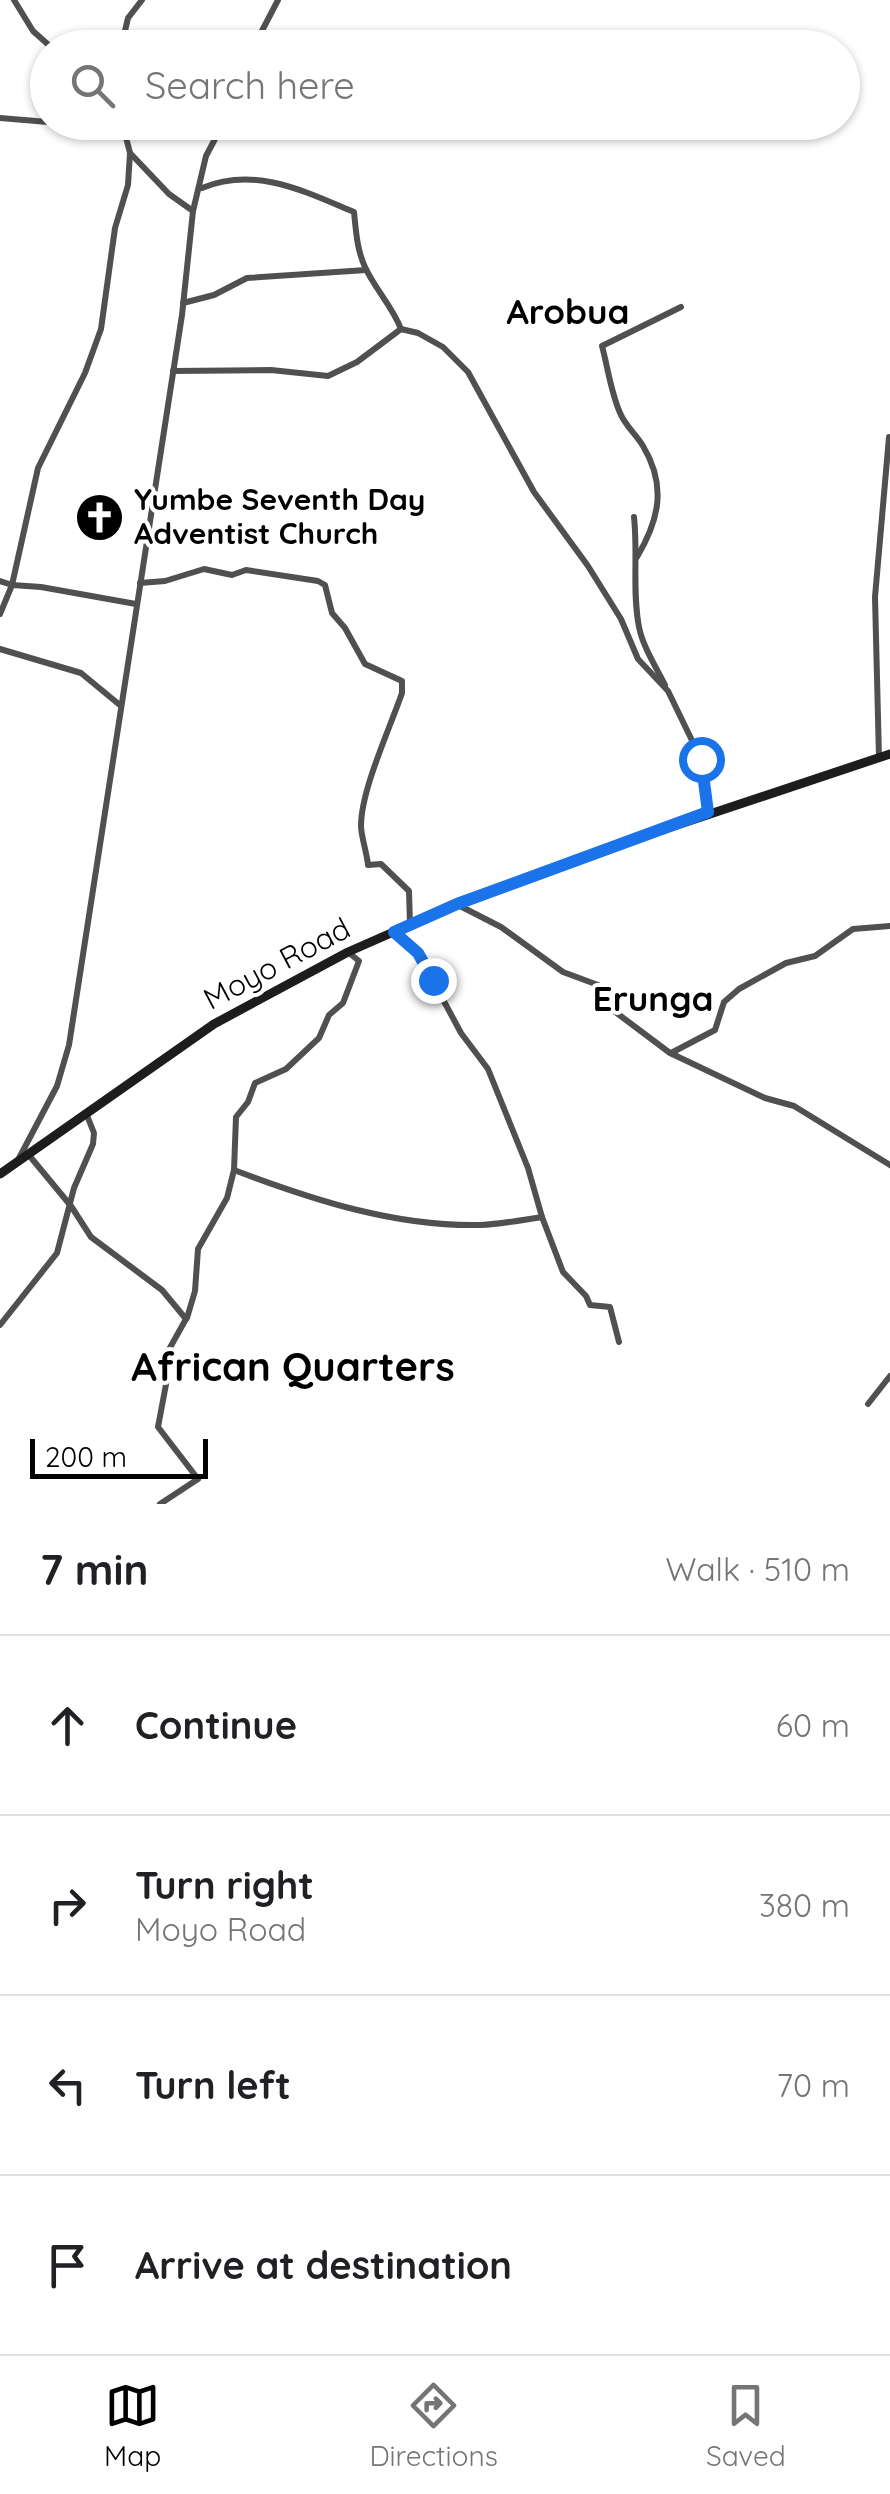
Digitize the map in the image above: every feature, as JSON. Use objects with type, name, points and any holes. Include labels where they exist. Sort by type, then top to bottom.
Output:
[{"type":"main road","name":"Moyo Road","points":[[0,1174],[214,1024],[348,952],[457,904],[708,812],[884,756]]},
{"type":"street","points":[[14,0],[32,30]]},
{"type":"street","points":[[125,30],[128,18],[142,0]]},
{"type":"street","points":[[262,30],[278,0]]},
{"type":"street","points":[[0,118],[30,120]]},
{"type":"street","points":[[0,614],[12,586],[38,468],[101,330],[114,228],[128,185],[130,154],[126,140]]},
{"type":"street","points":[[16,1163],[56,1086],[69,1045],[183,303],[192,210],[206,156],[214,140]]},
{"type":"street","points":[[130,154],[169,194],[192,210]]},
{"type":"street","points":[[200,188],[236,177],[290,185],[354,212],[358,250],[366,270],[394,311],[400,330]]},
{"type":"street","points":[[183,303],[214,295],[247,278],[366,270]]},
{"type":"street","points":[[638,557],[653,530],[659,503],[656,478],[647,452],[621,416],[602,346],[682,307]]},
{"type":"street","points":[[172,372],[271,370],[328,376],[357,362],[400,330],[443,347],[468,372],[534,492],[621,619],[638,658],[668,690]]},
{"type":"street","points":[[884,756],[874,610],[889,437]]},
{"type":"street","points":[[634,517],[639,631],[701,759],[708,812]]},
{"type":"street","points":[[140,583],[165,581],[204,569],[232,575],[246,570],[318,581],[324,585],[332,613],[365,664],[402,681],[402,693],[370,785],[360,828],[366,838],[368,865],[382,864],[409,890],[410,925]]},
{"type":"street","points":[[0,580],[12,586],[52,588],[136,604]]},
{"type":"street","points":[[0,649],[82,673],[121,706]]},
{"type":"street","points":[[457,904],[501,927],[563,972],[598,985],[610,1008],[670,1053],[764,1098],[794,1106],[890,1165]]},
{"type":"street","points":[[670,1053],[715,1030],[724,1002],[739,989],[786,963],[815,956],[853,929],[890,926]]},
{"type":"street","points":[[394,932],[418,953],[462,1032],[488,1069],[528,1168],[563,1272],[590,1305],[610,1307],[619,1342]]},
{"type":"street","points":[[160,1504],[198,1479],[158,1428],[168,1353],[195,1291],[198,1249],[228,1198],[234,1170],[236,1116],[248,1102],[255,1083],[286,1069],[319,1038],[329,1015],[343,1003],[360,962],[348,952]]},
{"type":"street","points":[[0,1325],[52,1263],[74,1188],[93,1144],[94,1133],[86,1112]]},
{"type":"street","points":[[28,1154],[71,1206],[91,1238],[162,1290],[186,1319]]},
{"type":"street","points":[[234,1170],[305,1197],[412,1221],[482,1225],[542,1217]]},
{"type":"street","points":[[868,1404],[890,1376]]},
{"type":"place","name":"Yumbe Seventh Day Adventist Church","points":[[99,517]]},
{"type":"district","name":"Arobua","points":[[568,312]]},
{"type":"district","name":"Erunga","points":[[653,999]]},
{"type":"district","name":"African Quarters","points":[[293,1367]]},
{"type":"route","points":[[433,980],[418,953],[394,932],[457,904],[708,812],[701,759]]}]
